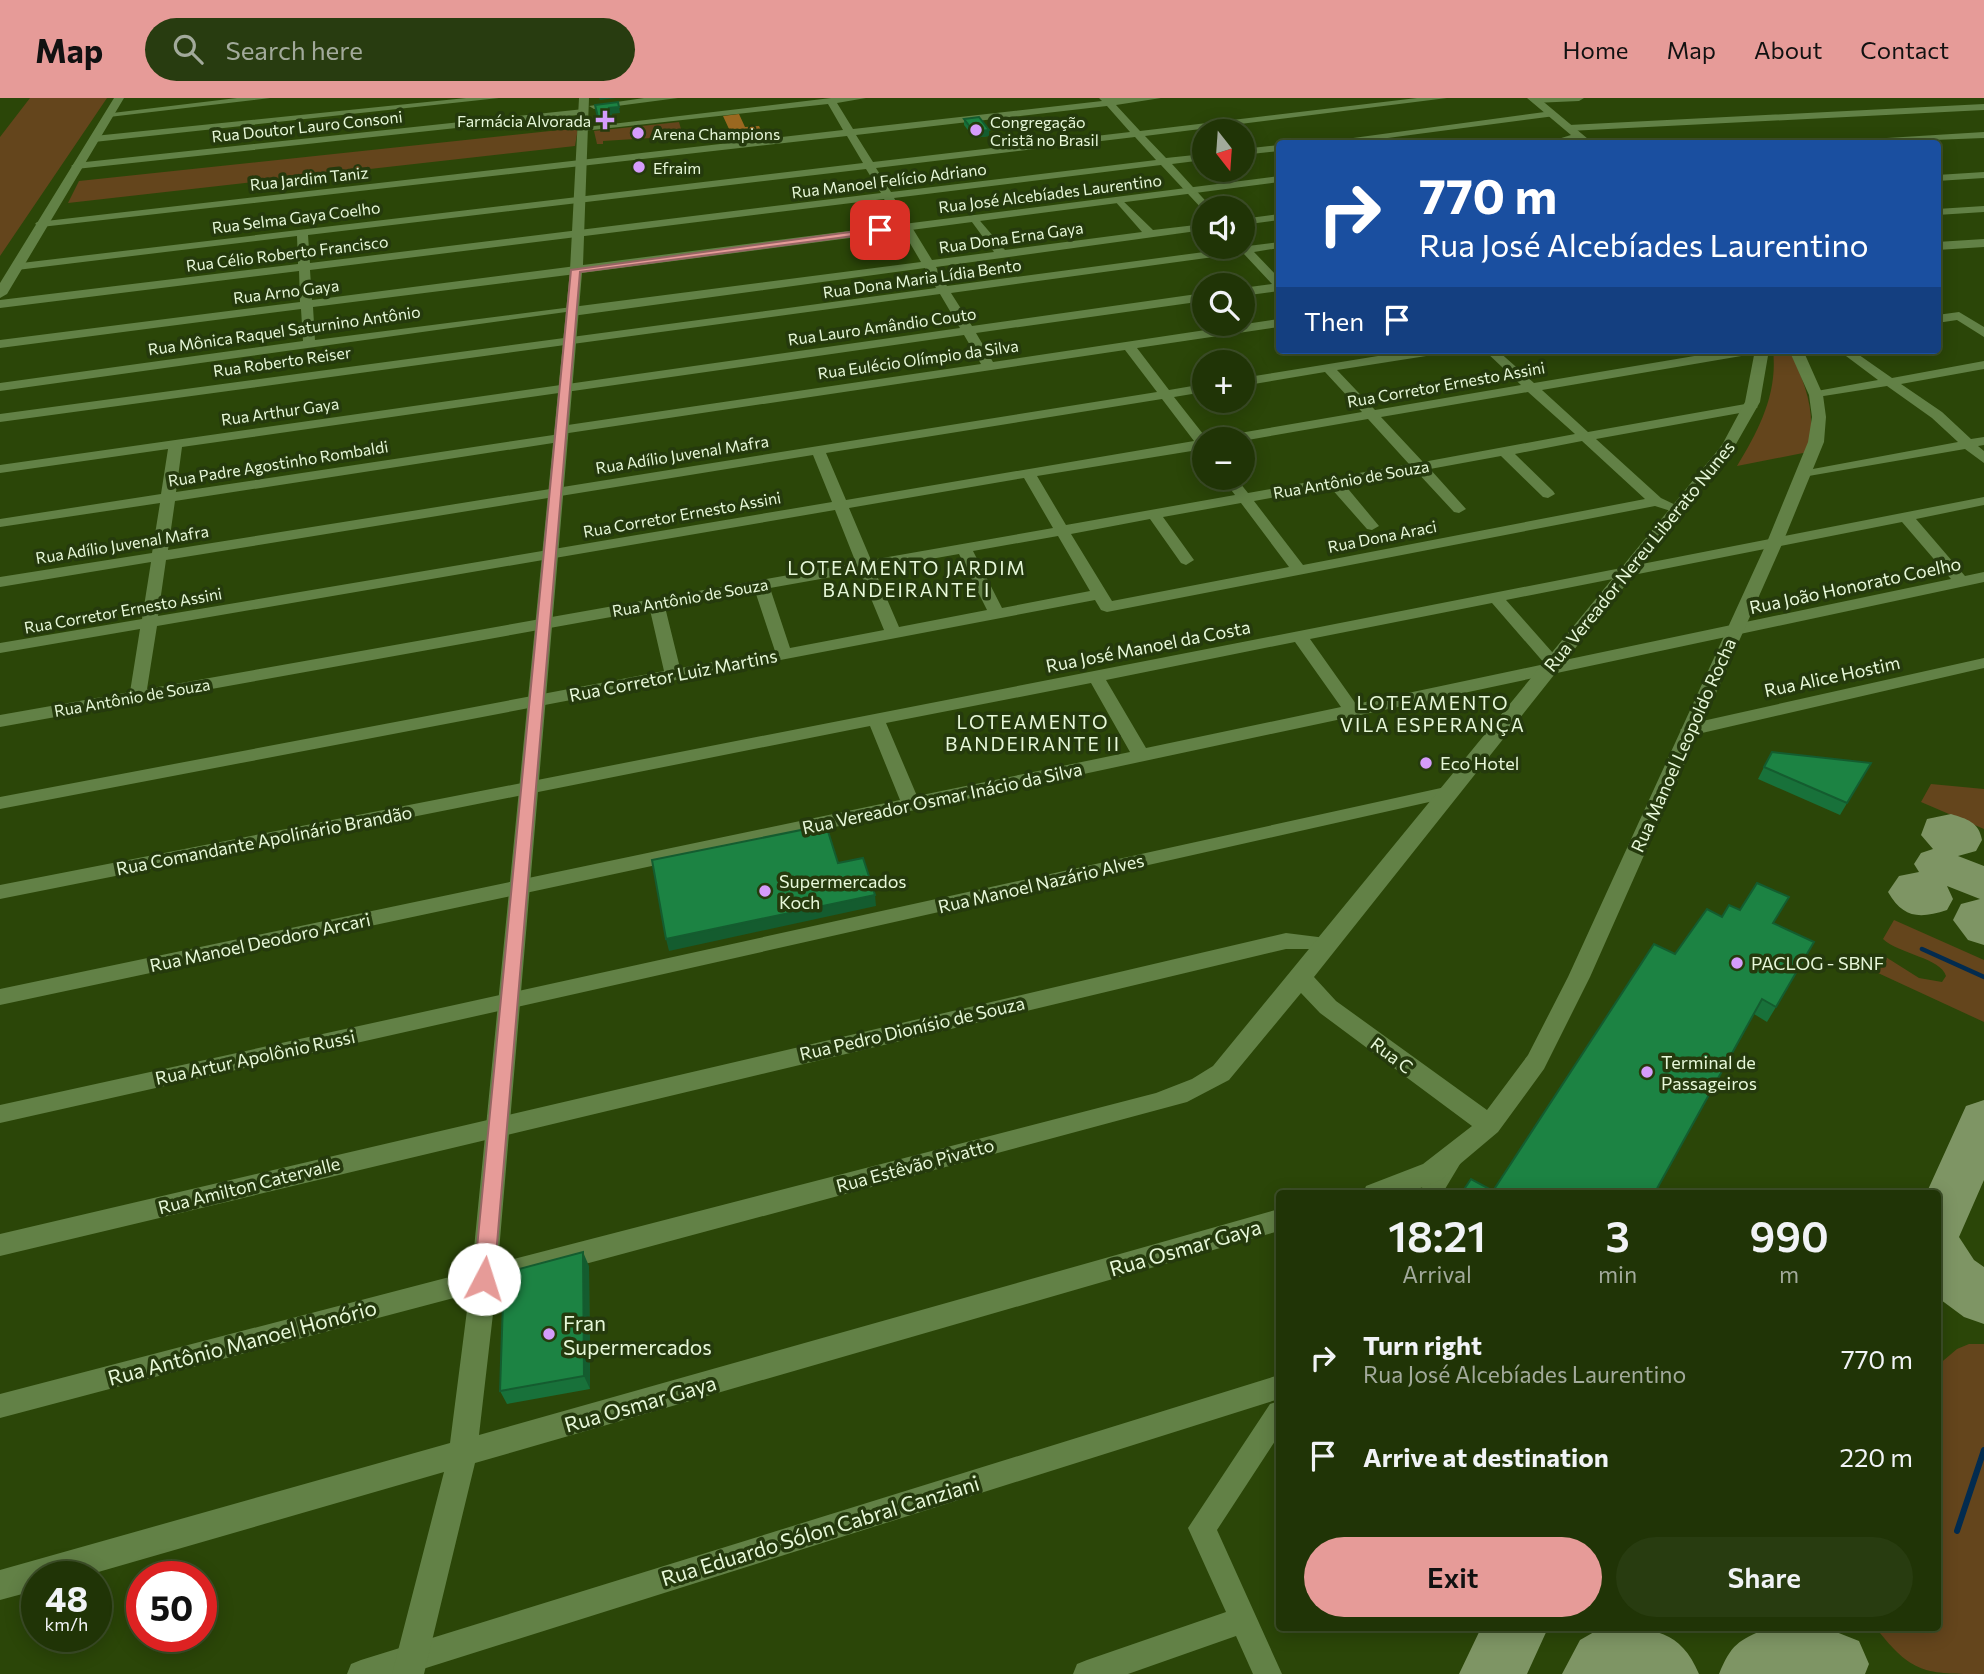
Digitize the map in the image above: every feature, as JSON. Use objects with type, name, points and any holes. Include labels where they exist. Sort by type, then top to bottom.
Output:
[{"type":"main road","points":[[0,294],[119,98]]},
{"type":"main road","points":[[1533,99],[1584,140]]},
{"type":"main road","points":[[410,1666],[463,1453],[484,1279],[576,270],[584,111]]},
{"type":"main road","points":[[1941,178],[1984,175]]},
{"type":"main road","name":"Rua José Alcebíades Laurentino","points":[[576,270],[1276,179]]},
{"type":"main road","points":[[1941,245],[1984,243]]},
{"type":"main road","name":"Rua Vereador Nereu Liberato Nunes","points":[[1301,978],[1727,448],[1751,407],[1759,382],[1762,354]]},
{"type":"main road","name":"Rua Manoel Leopoldo Rocha","points":[[1489,1125],[1536,1062],[1579,977],[1775,542],[1816,442],[1819,417],[1816,395],[1798,354]]},
{"type":"main road","name":"Rua C","points":[[1301,978],[1328,1006],[1489,1125]]},
{"type":"main road","name":"Rua Estêvão Pivatto","points":[[484,1279],[1189,1093],[1221,1073],[1301,978]]},
{"type":"main road","points":[[1409,1188],[1452,1158],[1489,1125]]},
{"type":"main road","name":"Rua Osmar Gaya","points":[[0,1585],[1276,1221]]},
{"type":"street","points":[[355,137],[367,98]]},
{"type":"street","points":[[93,139],[494,98]]},
{"type":"street","points":[[584,111],[673,98]]},
{"type":"street","points":[[584,111],[859,98]]},
{"type":"street","name":"Rua Jardim Taniz","points":[[41,224],[850,133],[1106,101],[1156,98]]},
{"type":"street","name":"Rua Selma Gaya Coelho","points":[[17,266],[1137,134],[1386,101],[1442,98]]},
{"type":"street","points":[[1533,99],[1579,98]]},
{"type":"street","points":[[1873,98],[1893,111]]},
{"type":"street","points":[[110,114],[260,99]]},
{"type":"street","points":[[229,150],[242,124],[260,99]]},
{"type":"street","points":[[831,101],[989,366]]},
{"type":"street","points":[[1106,101],[1196,196]]},
{"type":"street","points":[[1386,101],[1436,140]]},
{"type":"street","points":[[1569,128],[1984,107]]},
{"type":"street","name":"Rua Doutor Lauro Consoni","points":[[76,166],[584,111]]},
{"type":"street","points":[[1345,140],[1552,114]]},
{"type":"street","points":[[1903,140],[1984,135]]},
{"type":"street","points":[[1255,151],[1276,148]]},
{"type":"street","name":"Rua Manoel Felício Adriano","points":[[578,234],[1192,158]]},
{"type":"street","points":[[1119,200],[1151,234]]},
{"type":"street","points":[[1941,212],[1984,209]]},
{"type":"street","points":[[1255,220],[1276,217]]},
{"type":"street","points":[[975,218],[1002,254]]},
{"type":"street","name":"Rua Dona Erna Gaya","points":[[572,310],[1192,229]]},
{"type":"street","points":[[302,232],[309,344]]},
{"type":"street","name":"Rua Célio Roberto Francisco","points":[[0,304],[578,234]]},
{"type":"street","name":"Rua Dona Maria Lídia Bento","points":[[1255,247],[1276,245]]},
{"type":"street","name":"Rua Dona Maria Lídia Bento","points":[[569,341],[1192,255]]},
{"type":"street","points":[[1254,259],[1276,283]]},
{"type":"street","name":"Rua Arno Gaya","points":[[0,344],[576,270]]},
{"type":"street","points":[[1255,290],[1276,286]]},
{"type":"street","name":"Rua Lauro Amândio Couto","points":[[565,389],[1192,300]]},
{"type":"street","name":"Rua Mônica Raquel Saturnino Antônio","points":[[0,387],[572,310]]},
{"type":"street","points":[[1941,318],[1959,316],[1984,333]]},
{"type":"street","name":"Rua Eulécio Olímpio da Silva","points":[[561,434],[1276,323]]},
{"type":"street","name":"Rua Roberto Reiser","points":[[0,418],[569,341]]},
{"type":"street","points":[[1128,345],[1192,429]]},
{"type":"street","points":[[1255,380],[1414,354]]},
{"type":"street","points":[[1494,354],[1656,501],[1677,509]]},
{"type":"street","name":"Rua Corretor Ernesto Assini","points":[[1255,434],[1730,354]]},
{"type":"street","points":[[1850,354],[1937,415],[1984,459]]},
{"type":"street","points":[[1816,395],[1984,365]]},
{"type":"street","points":[[1328,368],[1459,509]]},
{"type":"street","points":[[1964,369],[1984,382]]},
{"type":"street","name":"Rua Arthur Gaya","points":[[0,469],[565,389]]},
{"type":"street","name":"Rua Adílio Juvenal Mafra","points":[[0,582],[1192,390]]},
{"type":"street","name":"Rua Antônio de Souza","points":[[0,721],[1751,407]]},
{"type":"street","name":"Rua Padre Agostinho Rombaldi","points":[[0,523],[561,434]]},
{"type":"street","points":[[1802,475],[1984,441]]},
{"type":"street","points":[[138,696],[176,444]]},
{"type":"street","name":"Rua Corretor Ernesto Assini","points":[[0,648],[1192,446]]},
{"type":"street","points":[[818,450],[893,633]]},
{"type":"street","points":[[1503,452],[1548,494]]},
{"type":"street","points":[[1028,473],[1099,594]]},
{"type":"street","points":[[1334,482],[1373,526]]},
{"type":"street","points":[[1239,490],[1299,570]]},
{"type":"street","name":"Rua Dona Araci","points":[[1099,594],[1107,607],[1656,501]]},
{"type":"street","name":"Rua José Manoel da Costa","points":[[529,788],[1984,501]]},
{"type":"street","points":[[1154,514],[1186,560]]},
{"type":"street","points":[[1906,517],[1961,582]]},
{"type":"street","points":[[964,548],[997,614]]},
{"type":"street","name":"Rua João Honorato Coelho","points":[[1734,630],[1984,577]]},
{"type":"street","points":[[761,584],[784,654]]},
{"type":"street","name":"Rua Corretor Luiz Martins","points":[[0,803],[1099,594]]},
{"type":"street","points":[[1495,597],[1550,667]]},
{"type":"street","points":[[656,603],[673,675]]},
{"type":"street","name":"Rua Vereador Osmar Inácio da Silva","points":[[520,887],[1734,630]]},
{"type":"street","points":[[1299,636],[1352,711]]},
{"type":"street","name":"Rua Alice Hostim","points":[[1689,730],[1984,663]]},
{"type":"street","points":[[1096,676],[1141,756]]},
{"type":"street","points":[[876,719],[911,804]]},
{"type":"street","name":"Rua Comandante Apolinário Brandão","points":[[0,892],[529,788]]},
{"type":"street","name":"Rua Manoel Nazário Alves","points":[[509,1001],[1450,792]]},
{"type":"street","name":"Rua Manoel Deodoro Arcari","points":[[0,998],[520,887]]},
{"type":"street","name":"Rua Pedro Dionísio de Souza","points":[[498,1125],[1286,941],[1327,944]]},
{"type":"street","name":"Rua Artur Apolônio Russi","points":[[0,1114],[509,1001]]},
{"type":"street","name":"Rua Amilton Catervalle","points":[[0,1245],[498,1125]]},
{"type":"street","points":[[1432,1190],[1452,1158]]},
{"type":"street","name":"Rua Antônio Manoel Honório","points":[[0,1406],[484,1279]]},
{"type":"street","name":"Rua Eduardo Sólon Cabral Canziani","points":[[361,1674],[410,1666],[1276,1388]]},
{"type":"street","points":[[1268,1674],[1202,1528],[1276,1417]]},
{"type":"street","points":[[1087,1674],[1243,1620]]},
{"type":"shaded area","points":[[30,98],[107,98],[0,256],[0,137]]},
{"type":"shaded area","points":[[739,114],[745,127],[759,126],[765,139],[735,142],[723,116]]},
{"type":"shaded area","name":"Arena Champions","points":[[679,122],[683,136],[603,141],[603,144],[597,144],[594,131]]},
{"type":"shaded area","points":[[578,128],[575,146],[68,203],[79,181]]},
{"type":"shaded area","points":[[1773,354],[1792,354],[1801,376],[1810,412],[1808,452],[1737,466],[1765,411],[1774,366]]},
{"type":"shaded area","points":[[1931,784],[1984,789],[1984,829],[1921,802]]},
{"type":"shaded area","points":[[1894,920],[1984,960],[1984,1022],[1878,973],[1875,955],[1881,954],[1919,978],[1942,982],[1946,976],[1943,970],[1928,960],[1899,949],[1883,939]]},
{"type":"shaded area","points":[[1969,1344],[1984,1344],[1984,1674],[1933,1672],[1921,1668],[1900,1655],[1879,1631],[1941,1631],[1941,1363],[1957,1349]]},
{"type":"building","points":[[618,102],[619,107],[609,108],[611,115],[598,117],[595,105]]},
{"type":"building","points":[[979,117],[989,130],[974,132],[964,119]]},
{"type":"building","points":[[1772,752],[1871,763],[1847,803],[1764,767]]},
{"type":"building","name":"Supermercados Koch","points":[[826,825],[838,863],[863,858],[875,895],[666,939],[652,860]]},
{"type":"building","name":"Terminal de Passageiros","points":[[1757,883],[1789,897],[1773,923],[1814,942],[1776,1007],[1762,999],[1656,1190],[1494,1190],[1654,944],[1675,954],[1707,909],[1722,917],[1729,905],[1740,910]]},
{"type":"building","name":"Terminal de Passageiros","points":[[1471,1179],[1491,1190],[1464,1190]]},
{"type":"building","name":"Fran Supermercados","points":[[583,1252],[584,1376],[500,1391],[504,1273]]},
{"type":"waterway","points":[[1922,949],[1984,977]]},
{"type":"waterway","points":[[1957,1531],[1984,1450]]},
{"type":"taxiway","points":[[1951,829],[1960,834],[1961,840],[1954,842],[1942,835],[1942,830],[1951,829]]},
{"type":"taxiway","points":[[1936,864],[1984,884]]},
{"type":"taxiway","points":[[1914,887],[1927,890],[1931,899],[1916,899],[1910,892],[1914,887]]},
{"type":"taxiway","points":[[1984,915],[1977,916],[1975,920],[1984,928]]},
{"type":"taxiway","points":[[1941,1218],[1984,1121]]},
{"type":"taxiway","points":[[1941,1256],[1955,1278],[1984,1299]]},
{"type":"taxiway","points":[[1492,1674],[1514,1631]]},
{"type":"taxiway","points":[[1595,1674],[1611,1656],[1620,1653],[1638,1656],[1666,1674]]},
{"type":"taxiway","points":[[1752,1674],[1770,1659],[1781,1655],[1802,1655],[1836,1664]]},
{"type":"place","name":"Farmácia Alvorada","points":[[605,120]]},
{"type":"place","name":"Congregação Cristã no Brasil","points":[[976,130]]},
{"type":"place","name":"Arena Champions","points":[[638,133]]},
{"type":"place","name":"Efraim","points":[[639,167]]},
{"type":"place","name":"Eco Hotel","points":[[1426,763]]},
{"type":"place","name":"Supermercados Koch","points":[[765,891]]},
{"type":"place","name":"PACLOG - SBNF","points":[[1737,963]]},
{"type":"place","name":"Terminal de Passageiros","points":[[1647,1072]]},
{"type":"place","name":"Fran Supermercados","points":[[549,1334]]},
{"type":"district","name":"LOTEAMENTO JARDIM BANDEIRANTE I","points":[[907,578]]},
{"type":"district","name":"LOTEAMENTO VILA ESPERANÇA","points":[[1433,713]]},
{"type":"district","name":"LOTEAMENTO BANDEIRANTE II","points":[[1033,732]]},
{"type":"route","points":[[484,1279],[576,270],[880,230]]}]
